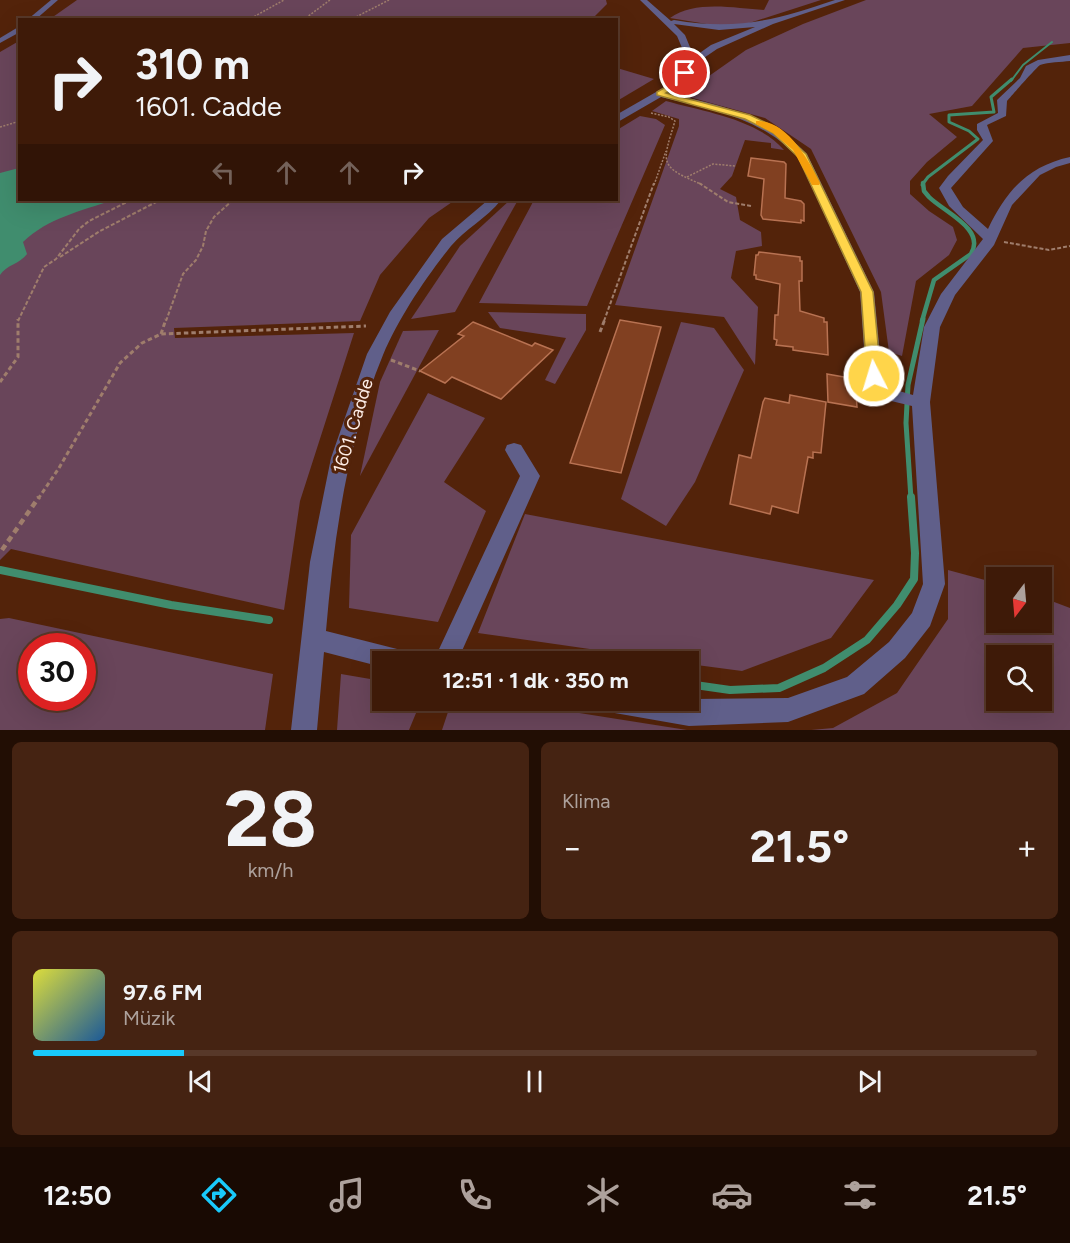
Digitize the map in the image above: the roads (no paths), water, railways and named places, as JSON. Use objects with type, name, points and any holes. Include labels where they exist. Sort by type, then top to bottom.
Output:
[{"type":"street","points":[[32,18],[55,0]]},
{"type":"street","points":[[643,0],[665,18],[682,37],[692,62]]},
{"type":"street","points":[[618,119],[673,86],[692,62],[703,54],[706,41],[753,30],[842,0]]},
{"type":"street","points":[[665,18],[699,37]]},
{"type":"street","points":[[674,22],[705,28],[742,28]]},
{"type":"street","points":[[682,37],[699,37],[770,24]]},
{"type":"street","points":[[0,41],[18,29]]},
{"type":"street","points":[[990,239],[982,228],[948,198],[945,188],[988,141],[988,137],[982,130],[982,124],[986,120],[1003,114],[1002,100],[1024,79],[1029,68],[1038,63],[1070,58]]},
{"type":"street","points":[[660,94],[747,117],[776,131],[802,156],[867,292],[874,376],[893,396],[917,401]]},
{"type":"street","points":[[682,711],[788,710],[855,686],[897,650],[922,619],[934,584],[917,401],[932,327],[948,294],[990,239],[1006,204],[1036,173],[1052,164],[1070,160]]},
{"type":"street","name":"1601. Cadde","points":[[304,730],[321,562],[340,458],[375,354],[398,312],[447,242],[494,201]]},
{"type":"street","points":[[450,651],[530,476],[514,450]]},
{"type":"street","points":[[315,639],[372,654]]},
{"type":"waterway","points":[[1011,81],[1023,65],[1052,42]]},
{"type":"waterway","points":[[923,184],[928,177],[978,139],[969,131],[949,122],[949,115],[994,112],[991,97],[1012,79]]},
{"type":"waterway","points":[[922,321],[934,280],[971,254],[974,245],[973,237],[968,229],[929,197],[924,191],[923,184]]},
{"type":"waterway","points":[[911,499],[906,423],[908,385],[923,319]]},
{"type":"waterway","points":[[699,686],[730,690],[779,688],[824,668],[867,640],[897,605],[914,579],[915,553],[911,497]]},
{"type":"waterway","points":[[0,570],[171,605],[269,620]]}]
